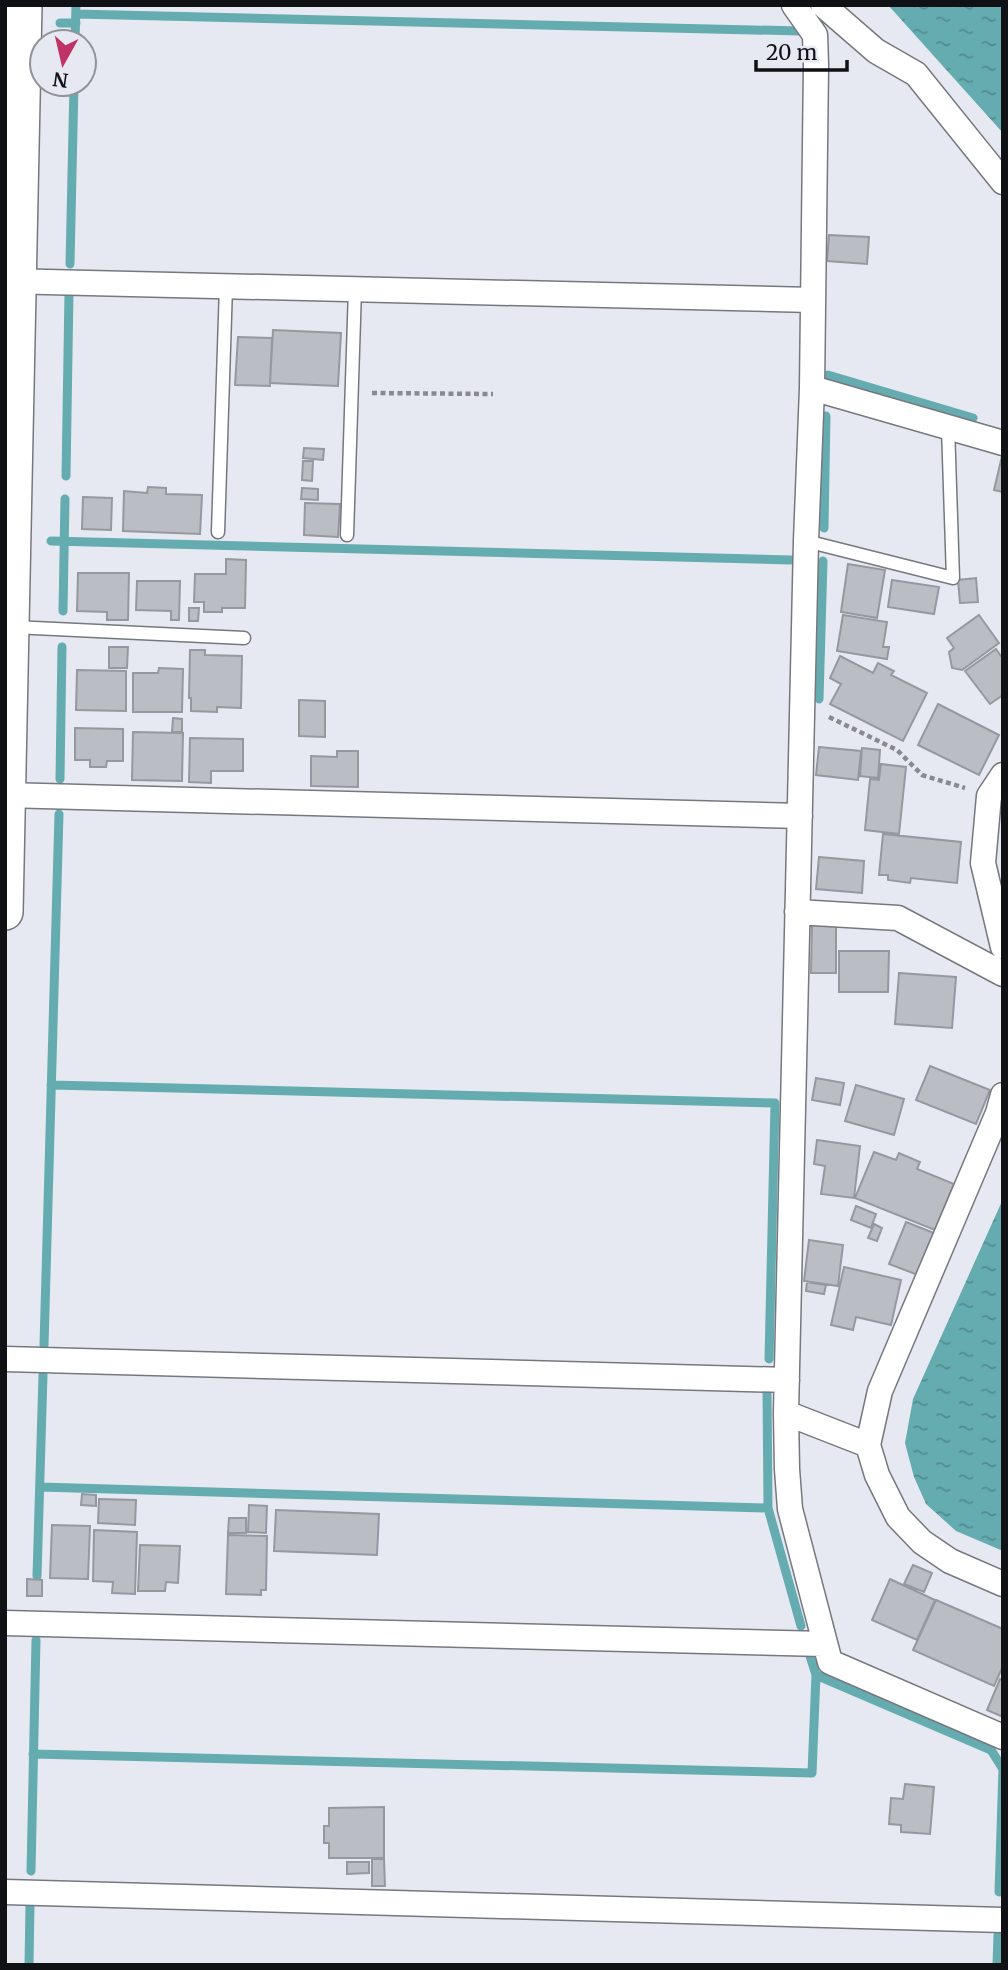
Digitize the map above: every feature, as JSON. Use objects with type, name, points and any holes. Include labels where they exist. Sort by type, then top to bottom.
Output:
[{"type":"main road","points":[[5,912],[12,627],[13,282],[24,5]]},
{"type":"street","points":[[794,5],[815,35],[812,388],[806,541],[786,1413],[790,1509],[830,1662],[1003,1737]]},
{"type":"street","points":[[823,5],[876,51],[916,74],[1003,182]]},
{"type":"street","points":[[13,282],[812,300]]},
{"type":"street","points":[[812,388],[1003,443]]},
{"type":"street","points":[[1003,775],[989,796],[983,863],[1003,947]]},
{"type":"street","points":[[7,795],[800,817]]},
{"type":"street","points":[[797,912],[898,918],[1003,974]]},
{"type":"street","points":[[1003,1095],[998,1113],[880,1391],[868,1445],[877,1475],[898,1517],[922,1542],[950,1561],[1003,1584]]},
{"type":"street","points":[[5,1359],[787,1380]]},
{"type":"street","points":[[786,1413],[868,1445]]},
{"type":"street","points":[[5,1623],[824,1644]]},
{"type":"street","points":[[5,1892],[1003,1920]]},
{"type":"lane","points":[[218,532],[226,286]]},
{"type":"lane","points":[[347,535],[355,289]]},
{"type":"lane","points":[[806,541],[953,578],[948,428]]},
{"type":"lane","points":[[12,627],[244,638]]},
{"type":"path","points":[[351,393],[493,394]]},
{"type":"path","points":[[803,704],[897,750],[922,775],[989,796]]},
{"type":"water","points":[[888,5],[1003,5],[1003,133]]},
{"type":"water","points":[[1003,1199],[1003,1551],[956,1531],[926,1504],[914,1477],[905,1443],[913,1399]]},
{"type":"building","points":[[829,235],[869,237],[867,264],[827,261]]},
{"type":"building","points":[[273,330],[341,333],[338,386],[270,383]]},
{"type":"building","points":[[238,337],[272,338],[270,386],[235,385]]},
{"type":"building","points":[[304,448],[324,449],[323,460],[303,458]]},
{"type":"building","points":[[1003,457],[1003,492],[994,490]]},
{"type":"building","points":[[303,461],[313,461],[312,481],[302,480]]},
{"type":"building","points":[[148,487],[166,488],[166,494],[202,495],[200,534],[123,531],[124,491],[147,493]]},
{"type":"building","points":[[302,488],[318,489],[318,500],[301,499]]},
{"type":"building","points":[[83,497],[112,498],[111,530],[82,529]]},
{"type":"building","points":[[305,503],[340,504],[338,537],[304,535]]},
{"type":"building","points":[[226,559],[246,560],[245,608],[222,608],[222,612],[204,612],[204,602],[194,602],[195,574],[226,574]]},
{"type":"building","points":[[848,564],[885,570],[877,618],[841,612]]},
{"type":"building","points":[[78,573],[129,573],[128,620],[107,620],[107,612],[77,611]]},
{"type":"building","points":[[976,578],[978,602],[960,603],[958,580]]},
{"type":"building","points":[[892,580],[939,587],[934,614],[888,607]]},
{"type":"building","points":[[137,581],[180,581],[179,620],[171,620],[171,611],[136,610]]},
{"type":"building","points":[[189,608],[199,608],[198,621],[189,621]]},
{"type":"building","points":[[843,615],[887,622],[883,647],[889,647],[887,659],[837,651]]},
{"type":"building","points":[[979,615],[999,643],[962,670],[952,668],[949,652],[954,648],[947,638]]},
{"type":"building","points":[[109,647],[128,647],[127,668],[109,668]]},
{"type":"building","points":[[996,649],[1003,659],[1003,695],[990,704],[965,671]]},
{"type":"building","points":[[190,650],[205,650],[205,655],[242,656],[241,708],[217,707],[217,712],[191,711]]},
{"type":"building","points":[[840,656],[873,673],[878,663],[894,671],[891,675],[927,693],[903,741],[830,704],[841,684],[830,678]]},
{"type":"building","points":[[159,668],[183,669],[182,712],[133,712],[133,673],[158,673]]},
{"type":"building","points":[[77,670],[126,671],[126,711],[76,710]]},
{"type":"building","points":[[299,700],[325,701],[325,737],[299,736]]},
{"type":"building","points":[[938,704],[999,735],[979,775],[918,745]]},
{"type":"building","points":[[173,718],[182,719],[182,732],[172,732]]},
{"type":"building","points":[[75,728],[123,729],[123,761],[107,761],[106,767],[90,767],[90,760],[75,760]]},
{"type":"building","points":[[133,732],[183,733],[182,781],[132,780]]},
{"type":"building","points":[[190,738],[243,739],[243,771],[211,771],[211,783],[189,782]]},
{"type":"building","points":[[819,747],[861,751],[858,780],[816,775]]},
{"type":"building","points":[[862,748],[880,750],[878,778],[860,776]]},
{"type":"building","points":[[337,751],[358,751],[358,787],[311,786],[311,756],[337,757]]},
{"type":"building","points":[[881,764],[906,767],[899,834],[865,830],[870,779],[879,780]]},
{"type":"building","points":[[883,834],[961,842],[957,883],[911,878],[910,883],[888,880],[888,875],[879,875]]},
{"type":"building","points":[[819,857],[864,861],[862,893],[816,889]]},
{"type":"building","points":[[812,921],[836,921],[836,973],[811,973]]},
{"type":"building","points":[[839,951],[889,951],[888,992],[839,992]]},
{"type":"building","points":[[899,973],[956,977],[952,1028],[895,1024]]},
{"type":"building","points":[[930,1066],[990,1090],[976,1124],[916,1100]]},
{"type":"building","points":[[816,1078],[844,1083],[840,1105],[812,1100]]},
{"type":"building","points":[[856,1085],[904,1099],[894,1135],[845,1121]]},
{"type":"building","points":[[817,1140],[860,1146],[854,1198],[821,1194],[825,1166],[814,1164]]},
{"type":"building","points":[[874,1152],[896,1160],[899,1153],[920,1162],[917,1169],[954,1184],[935,1230],[855,1198]]},
{"type":"building","points":[[856,1206],[876,1214],[871,1228],[851,1220]]},
{"type":"building","points":[[906,1222],[939,1235],[918,1275],[889,1264]]},
{"type":"building","points":[[874,1224],[882,1228],[877,1241],[868,1238]]},
{"type":"building","points":[[809,1240],[843,1245],[838,1286],[804,1281]]},
{"type":"building","points":[[844,1267],[901,1280],[891,1325],[856,1317],[853,1330],[831,1325]]},
{"type":"building","points":[[807,1282],[826,1285],[824,1294],[806,1291]]},
{"type":"building","points":[[82,1494],[96,1495],[96,1506],[81,1505]]},
{"type":"building","points":[[99,1499],[136,1500],[135,1525],[98,1523]]},
{"type":"building","points":[[249,1505],[267,1506],[266,1533],[248,1532]]},
{"type":"building","points":[[276,1510],[379,1514],[377,1555],[274,1551]]},
{"type":"building","points":[[229,1518],[246,1518],[246,1533],[228,1533]]},
{"type":"building","points":[[52,1525],[90,1526],[88,1579],[50,1578]]},
{"type":"building","points":[[94,1530],[137,1532],[135,1594],[112,1593],[113,1582],[93,1581]]},
{"type":"building","points":[[228,1535],[267,1536],[266,1590],[261,1590],[261,1595],[226,1594]]},
{"type":"building","points":[[140,1545],[180,1546],[178,1583],[166,1582],[165,1591],[138,1591]]},
{"type":"building","points":[[913,1565],[932,1573],[924,1592],[904,1584]]},
{"type":"building","points":[[27,1579],[42,1580],[42,1596],[27,1596]]},
{"type":"building","points":[[890,1579],[935,1600],[917,1640],[872,1620]]},
{"type":"building","points":[[936,1600],[1003,1629],[1003,1666],[994,1686],[913,1650]]},
{"type":"building","points":[[1000,1679],[1003,1680],[1003,1717],[987,1710]]},
{"type":"building","points":[[905,1784],[934,1787],[930,1834],[901,1832],[901,1825],[889,1824],[891,1798],[903,1799]]},
{"type":"building","points":[[384,1807],[384,1858],[329,1858],[329,1843],[324,1843],[324,1826],[329,1826],[329,1808]]},
{"type":"building","points":[[372,1859],[384,1859],[385,1886],[372,1886]]},
{"type":"building","points":[[347,1862],[369,1862],[369,1873],[347,1874]]},
{"type":"waterway","points":[[75,28],[76,5]]},
{"type":"waterway","points":[[76,14],[800,31]]},
{"type":"waterway","points":[[60,23],[76,23]]},
{"type":"waterway","points":[[70,264],[74,98]]},
{"type":"waterway","points":[[66,476],[69,292]]},
{"type":"waterway","points":[[828,375],[973,418]]},
{"type":"waterway","points":[[824,528],[826,416]]},
{"type":"waterway","points":[[63,611],[65,499]]},
{"type":"waterway","points":[[51,541],[791,560]]},
{"type":"waterway","points":[[819,699],[823,561]]},
{"type":"waterway","points":[[60,779],[62,647]]},
{"type":"waterway","points":[[44,1345],[59,814]]},
{"type":"waterway","points":[[51,1085],[775,1103],[769,1359]]},
{"type":"waterway","points":[[37,1576],[43,1375]]},
{"type":"waterway","points":[[767,1391],[768,1508],[801,1626]]},
{"type":"waterway","points":[[40,1487],[768,1508]]},
{"type":"waterway","points":[[31,1871],[36,1640]]},
{"type":"waterway","points":[[810,1656],[816,1675],[991,1750],[1003,1769],[999,1892]]},
{"type":"waterway","points":[[33,1754],[812,1773],[816,1675]]},
{"type":"waterway","points":[[29,1965],[30,1905]]},
{"type":"waterway","points":[[997,1965],[998,1935]]}]
